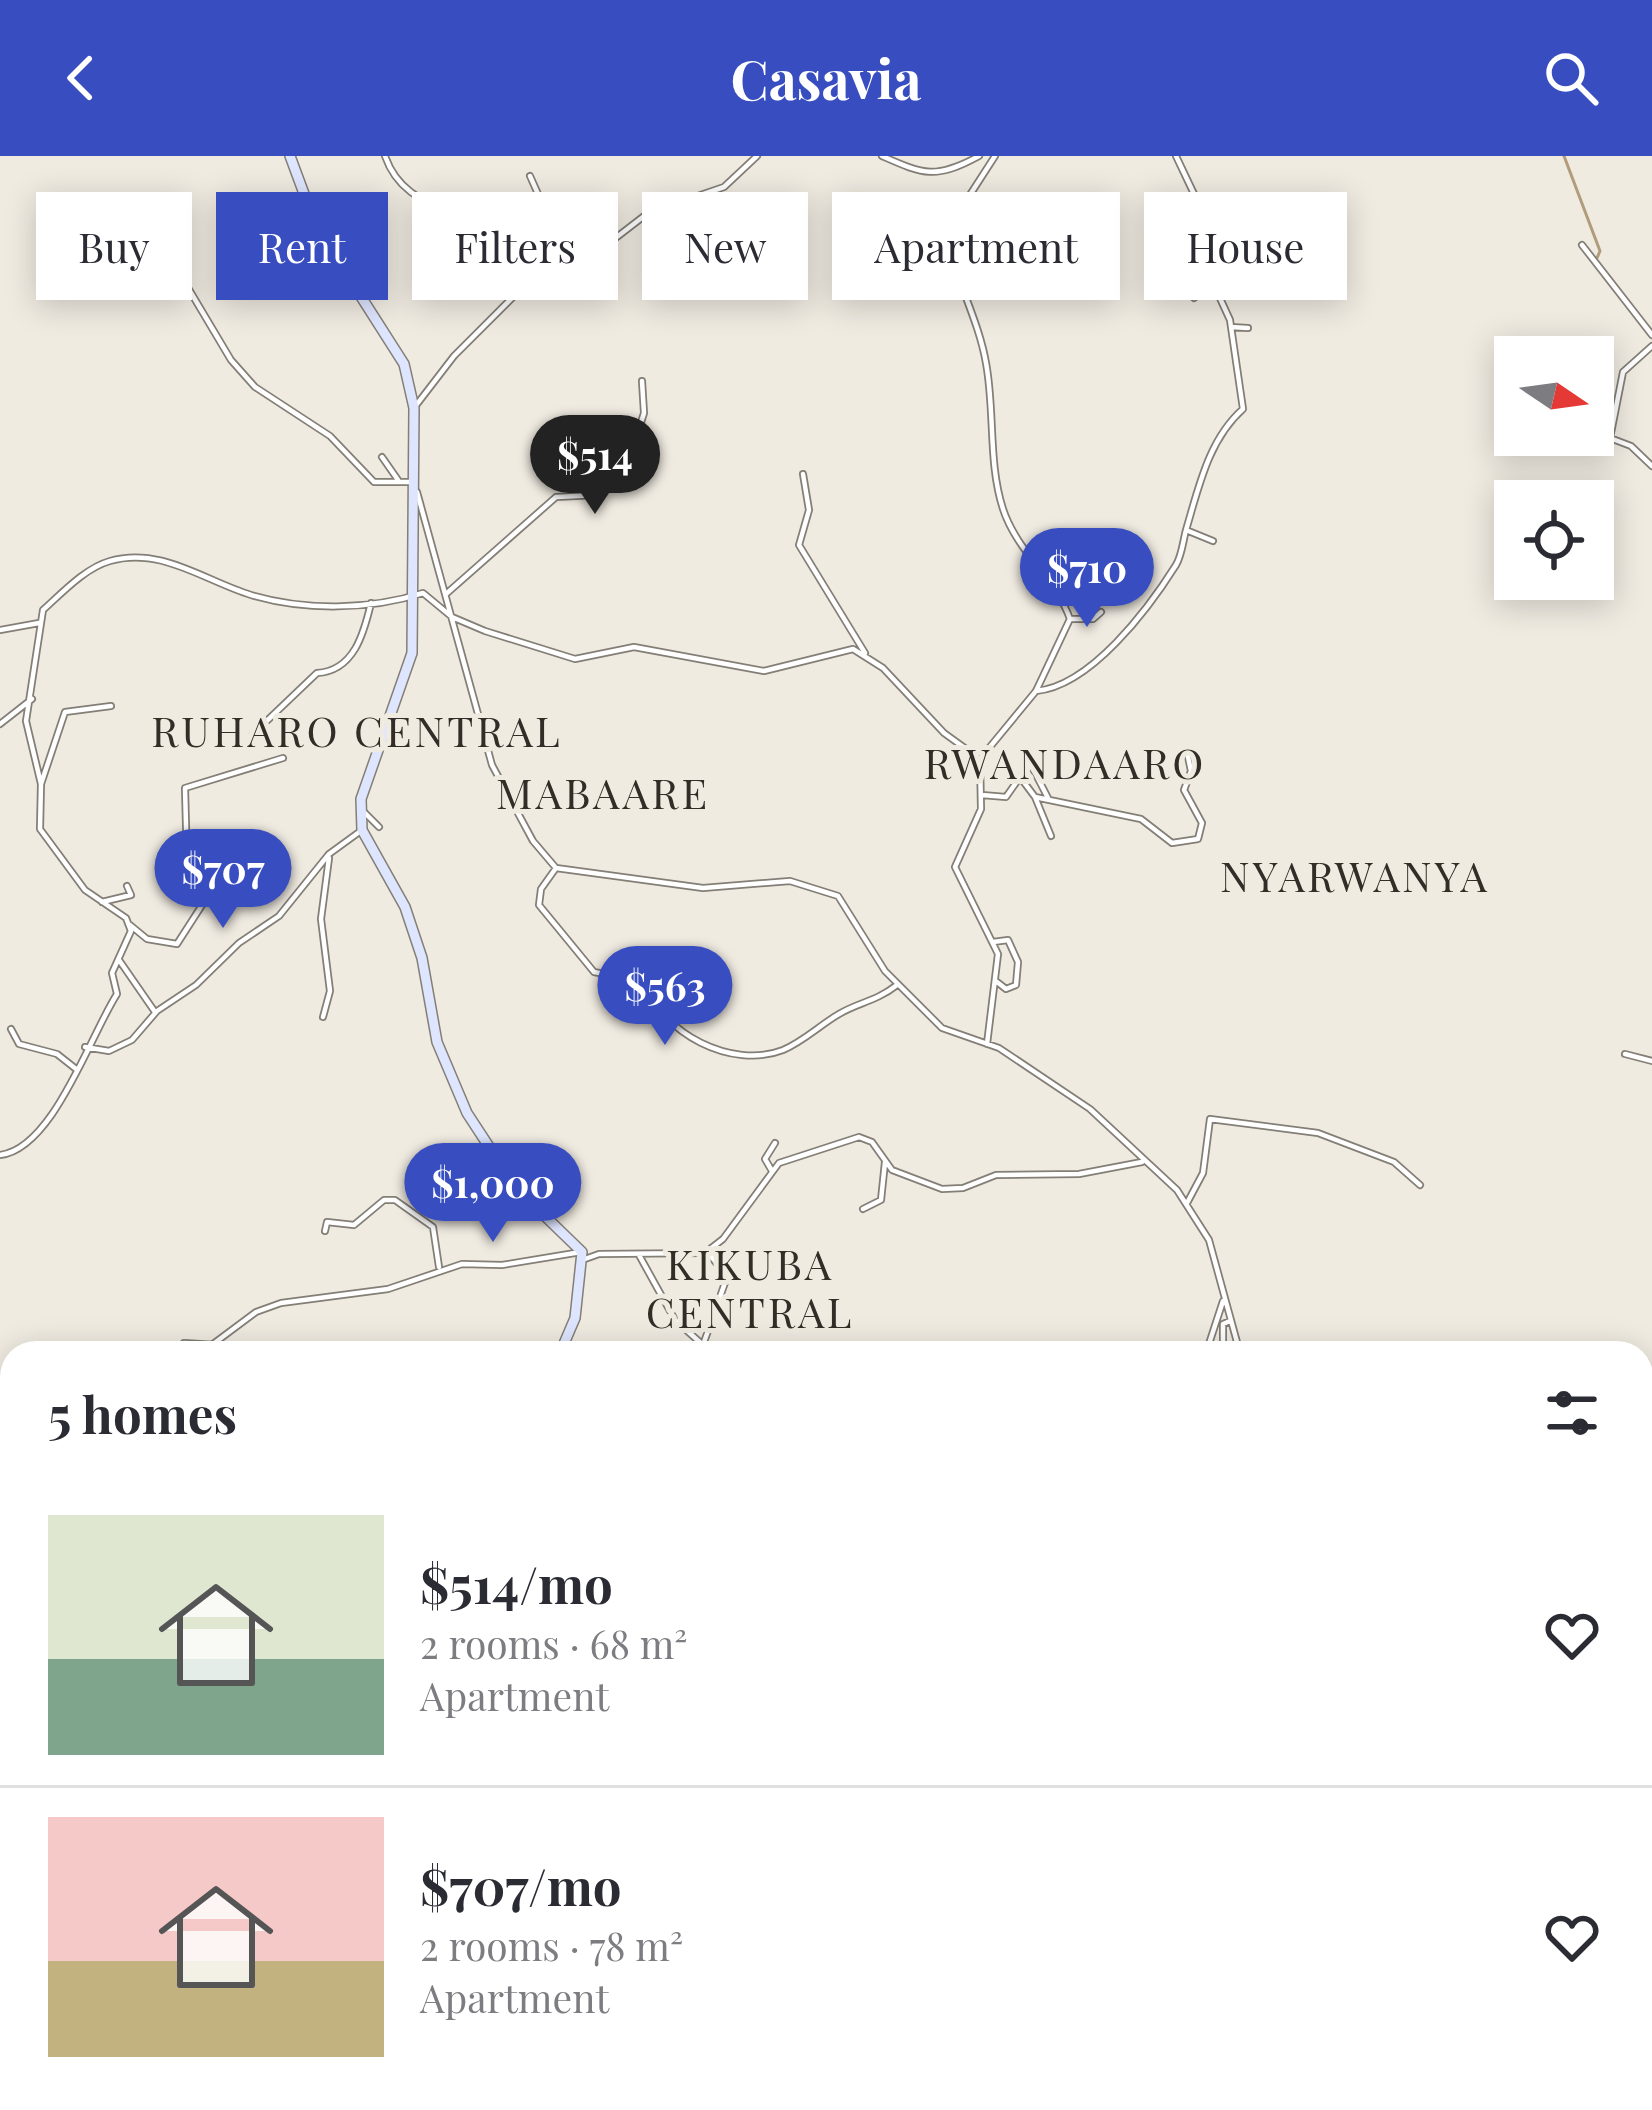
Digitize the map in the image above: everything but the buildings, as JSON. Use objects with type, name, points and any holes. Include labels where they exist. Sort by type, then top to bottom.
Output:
[{"type":"street","points":[[290,156],[303,192]]},
{"type":"street","points":[[385,156],[412,197]]},
{"type":"street","points":[[618,236],[648,213],[724,187],[758,156]]},
{"type":"street","points":[[882,156],[915,173],[956,167],[979,156]]},
{"type":"street","points":[[995,156],[946,232],[953,273],[987,364],[1003,509],[1028,561],[1070,619]]},
{"type":"street","points":[[1176,156],[1193,192]]},
{"type":"street","points":[[530,176],[537,192]]},
{"type":"street","points":[[1582,245],[1652,335]]},
{"type":"street","points":[[192,295],[224,350],[256,386],[330,436],[374,482],[398,480],[415,486],[427,514],[492,765],[532,842],[556,868],[689,887],[764,880],[819,885],[845,902],[897,985],[915,996],[942,1028],[987,1044],[1090,1109],[1187,1203],[1209,1240],[1236,1341]]},
{"type":"street","points":[[365,300],[404,364],[414,408],[415,486],[408,671],[359,807],[362,830],[404,907],[422,958],[437,1042],[467,1113],[516,1188],[583,1255]]},
{"type":"street","points":[[414,408],[454,356],[508,300]]},
{"type":"street","points":[[1036,691],[1065,680],[1130,631],[1178,562],[1204,485],[1208,452],[1243,409],[1245,390],[1220,300]]},
{"type":"street","points":[[1231,327],[1248,328]]},
{"type":"street","points":[[1652,346],[1623,372],[1610,438],[1630,446],[1652,466]]},
{"type":"street","points":[[446,594],[552,500],[597,495],[625,473],[644,412],[642,381]]},
{"type":"street","points":[[382,457],[398,480]]},
{"type":"street","points":[[802,474],[809,510],[799,545],[866,653],[944,733],[980,759]]},
{"type":"street","points":[[1186,530],[1213,541]]},
{"type":"street","points":[[147,939],[102,902],[43,838],[41,784],[27,741],[39,622],[44,610],[100,564],[126,558],[175,564],[274,600],[339,608],[428,595],[452,617],[575,658],[634,647],[764,671],[844,649],[866,653]]},
{"type":"street","points":[[253,734],[317,673],[330,672],[350,657],[362,640],[372,602]]},
{"type":"street","points":[[1070,619],[1093,619],[1101,612]]},
{"type":"street","points":[[987,1044],[997,981],[993,942],[955,868],[975,826],[982,795],[980,759],[1036,691],[1070,619]]},
{"type":"street","points":[[0,631],[39,622]]},
{"type":"street","points":[[0,724],[32,699]]},
{"type":"street","points":[[41,784],[65,712],[111,706]]},
{"type":"street","points":[[1035,796],[1144,820],[1172,842],[1198,839],[1202,823],[1185,793],[1191,771],[1187,752]]},
{"type":"street","points":[[126,944],[147,939],[177,944],[204,902],[198,869],[187,862],[184,790],[283,758]]},
{"type":"street","points":[[1029,761],[1048,800]]},
{"type":"street","points":[[982,795],[1006,797],[1020,777],[1035,796],[1051,836]]},
{"type":"street","points":[[359,807],[380,827]]},
{"type":"street","points":[[85,1047],[112,1051],[132,1040],[155,1012],[279,916],[329,854],[362,830]]},
{"type":"street","points":[[323,1017],[329,992],[321,936],[324,892],[329,858],[341,846]]},
{"type":"street","points":[[556,868],[541,890],[539,905],[585,964],[610,978],[646,982],[668,1022],[698,1041],[750,1054],[782,1051],[842,1012],[872,1005],[897,985]]},
{"type":"street","points":[[102,902],[131,895],[127,886]]},
{"type":"street","points":[[0,1155],[18,1150],[43,1130],[117,994],[112,973],[130,925]]},
{"type":"street","points":[[993,942],[1008,940],[1018,962],[1016,985],[1006,989],[997,981]]},
{"type":"street","points":[[118,959],[155,1012]]},
{"type":"street","points":[[10,1030],[19,1044],[57,1054],[76,1070]]},
{"type":"street","points":[[1625,1054],[1652,1061]]},
{"type":"street","points":[[1187,1203],[1203,1173],[1210,1119],[1318,1133],[1394,1162],[1420,1184]]},
{"type":"street","points":[[221,1341],[268,1306],[412,1281],[440,1269],[583,1255],[706,1251],[724,1239],[786,1158],[818,1154],[859,1136],[872,1142],[896,1172],[942,1189],[964,1188],[996,1175],[1078,1174],[1142,1162]]},
{"type":"street","points":[[772,1172],[765,1159],[775,1143]]},
{"type":"street","points":[[863,1208],[881,1200],[885,1162]]},
{"type":"street","points":[[325,1232],[327,1222],[353,1225],[384,1200],[395,1201],[433,1227],[440,1269]]},
{"type":"street","points":[[704,1341],[727,1276],[706,1251]]},
{"type":"street","points":[[565,1341],[575,1318],[583,1255]]},
{"type":"street","points":[[639,1255],[675,1321],[694,1341]]},
{"type":"street","points":[[1210,1341],[1223,1299]]},
{"type":"street","points":[[1223,1341],[1223,1324],[1230,1321]]},
{"type":"waterway","points":[[1564,156],[1600,251],[1597,258]]},
{"type":"district","name":"RUHARO CENTRAL","points":[[357,732]]},
{"type":"district","name":"RWANDAARO","points":[[1065,764]]},
{"type":"district","name":"MABAARE","points":[[603,794]]},
{"type":"district","name":"NYARWANYA","points":[[1355,877]]},
{"type":"district","name":"KIKUBA CENTRAL","points":[[750,1289]]}]
